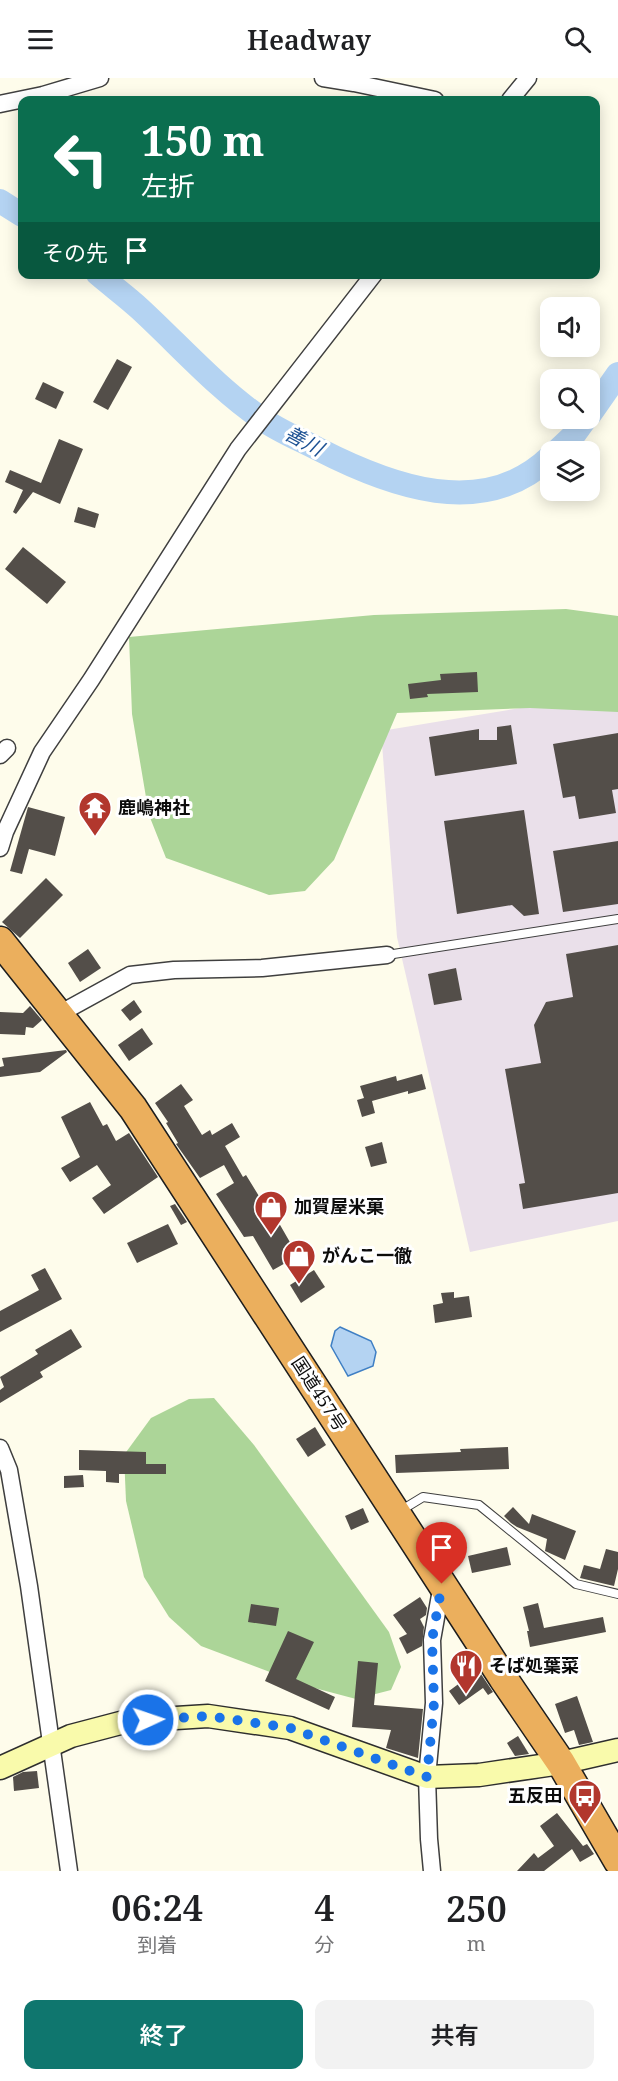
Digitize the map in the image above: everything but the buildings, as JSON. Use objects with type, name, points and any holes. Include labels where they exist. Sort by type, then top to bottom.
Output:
[{"type":"highway","name":"国道457号","points":[[0,941],[133,1108],[561,1763],[618,1861]]},
{"type":"street","points":[[37,96],[100,78]]},
{"type":"street","points":[[323,78],[354,82],[417,96]]},
{"type":"street","points":[[513,96],[528,78]]},
{"type":"street","points":[[0,104],[18,100]]},
{"type":"street","points":[[0,848],[42,752],[91,680],[238,449],[370,279]]},
{"type":"street","points":[[59,1014],[130,975],[174,970],[262,968],[387,955]]},
{"type":"street","points":[[0,1448],[9,1470],[27,1574],[69,1871]]},
{"type":"street","points":[[432,1871],[427,1777],[434,1703],[432,1640],[442,1584]]},
{"type":"street","points":[[0,1768],[71,1736],[128,1721],[208,1716],[290,1728],[427,1777],[479,1775],[561,1763],[618,1750]]},
{"type":"lane","points":[[387,955],[618,919]]},
{"type":"lane","points":[[396,1513],[423,1497],[479,1505],[576,1584],[618,1594]]},
{"type":"shaded area","points":[[618,692],[618,1221],[470,1252],[397,937],[381,731]]},
{"type":"green space","points":[[566,609],[618,616],[618,712],[530,708],[397,713],[334,860],[305,891],[269,895],[166,858],[149,815],[132,714],[129,637],[374,615]]},
{"type":"green space","points":[[214,1398],[254,1445],[389,1632],[401,1667],[391,1690],[356,1699],[307,1686],[201,1646],[169,1617],[144,1577],[126,1501],[124,1455],[151,1418],[189,1399]]},
{"type":"water","points":[[340,1327],[371,1341],[376,1352],[373,1366],[348,1376],[331,1346],[335,1331]]},
{"type":"waterway","name":"善川","points":[[0,201],[18,212]]},
{"type":"waterway","name":"善川","points":[[104,279],[140,309],[214,381],[246,407],[282,431],[346,463],[405,485],[436,491],[466,492],[496,488],[524,477],[540,465]]},
{"type":"waterway","name":"善川","points":[[600,400],[618,374]]},
{"type":"waterway","name":"善川","points":[[568,441],[578,429]]},
{"type":"place","name":"鹿嶋神社","points":[[95,837]]},
{"type":"place","name":"加賀屋米菓","points":[[271,1236]]},
{"type":"place","name":"がんこ一徹","points":[[299,1285]]},
{"type":"place","name":"そば処葉菜","points":[[466,1695]]},
{"type":"place","name":"五反田","points":[[585,1825]]},
{"type":"route","points":[[148,1720],[208,1716],[290,1728],[427,1777],[434,1703],[432,1640],[442,1584]]}]
